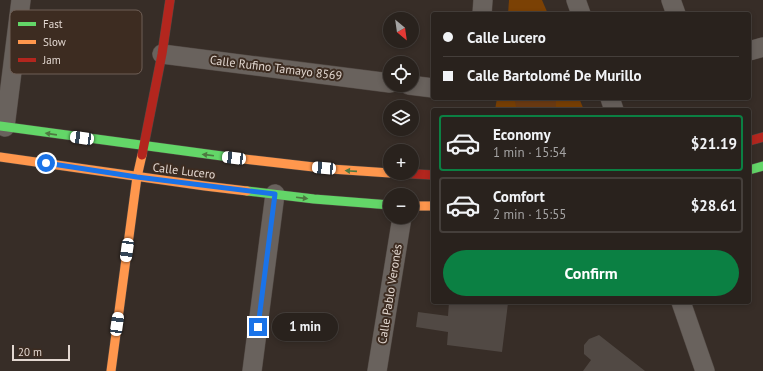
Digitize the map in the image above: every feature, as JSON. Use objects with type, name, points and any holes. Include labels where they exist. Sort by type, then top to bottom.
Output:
[{"type":"street","points":[[20,10],[21,0]]},
{"type":"street","points":[[111,371],[137,177],[162,54],[170,0]]},
{"type":"street","points":[[482,12],[483,0]]},
{"type":"street","points":[[576,0],[580,12]]},
{"type":"street","points":[[671,0],[675,12]]},
{"type":"street","points":[[751,50],[763,47]]},
{"type":"street","name":"Calle Rufino Tamayo 8569","points":[[162,54],[383,82]]},
{"type":"street","points":[[2,127],[10,74]]},
{"type":"street","points":[[419,86],[431,88]]},
{"type":"street","name":"Calle Lucero","points":[[2,127],[143,147],[309,167],[383,173]]},
{"type":"street","points":[[751,140],[763,137]]},
{"type":"street","name":"Calle Lucero","points":[[0,157],[137,177],[314,199],[383,204]]},
{"type":"street","points":[[751,169],[763,166]]},
{"type":"street","points":[[419,174],[431,174]]},
{"type":"street","points":[[252,371],[275,194]]},
{"type":"street","points":[[419,206],[431,206]]},
{"type":"street","name":"Calle Pablo Veronés","points":[[377,371],[401,224]]},
{"type":"street","points":[[682,304],[705,371]]},
{"type":"shaded area","points":[[509,0],[542,0],[547,12],[508,12]]},
{"type":"shaded area","points":[[497,100],[580,100],[583,108],[495,108]]},
{"type":"shaded area","points":[[514,100],[556,100],[555,108],[516,108]]},
{"type":"building","points":[[449,304],[508,304],[502,352],[447,345],[448,332],[416,327],[418,312],[448,316]]},
{"type":"building","points":[[599,335],[645,371],[583,371],[591,360],[584,354],[584,345],[589,339]]},
{"type":"traffic: fast","points":[[0,126],[244,159]]},
{"type":"traffic: fast","points":[[751,169],[763,166]]},
{"type":"traffic: fast","points":[[247,191],[314,199],[383,204]]},
{"type":"traffic: slow","points":[[111,371],[137,177],[142,155]]},
{"type":"traffic: slow","points":[[0,157],[247,191]]},
{"type":"traffic: slow","points":[[244,159],[331,169],[383,173]]},
{"type":"traffic: slow","points":[[419,206],[431,206]]},
{"type":"traffic: jam","points":[[142,155],[162,54],[170,0]]},
{"type":"traffic: jam","points":[[751,140],[763,137]]},
{"type":"traffic: jam","points":[[419,174],[431,175]]},
{"type":"route","points":[[46,163],[137,177],[275,194],[258,327]]}]
